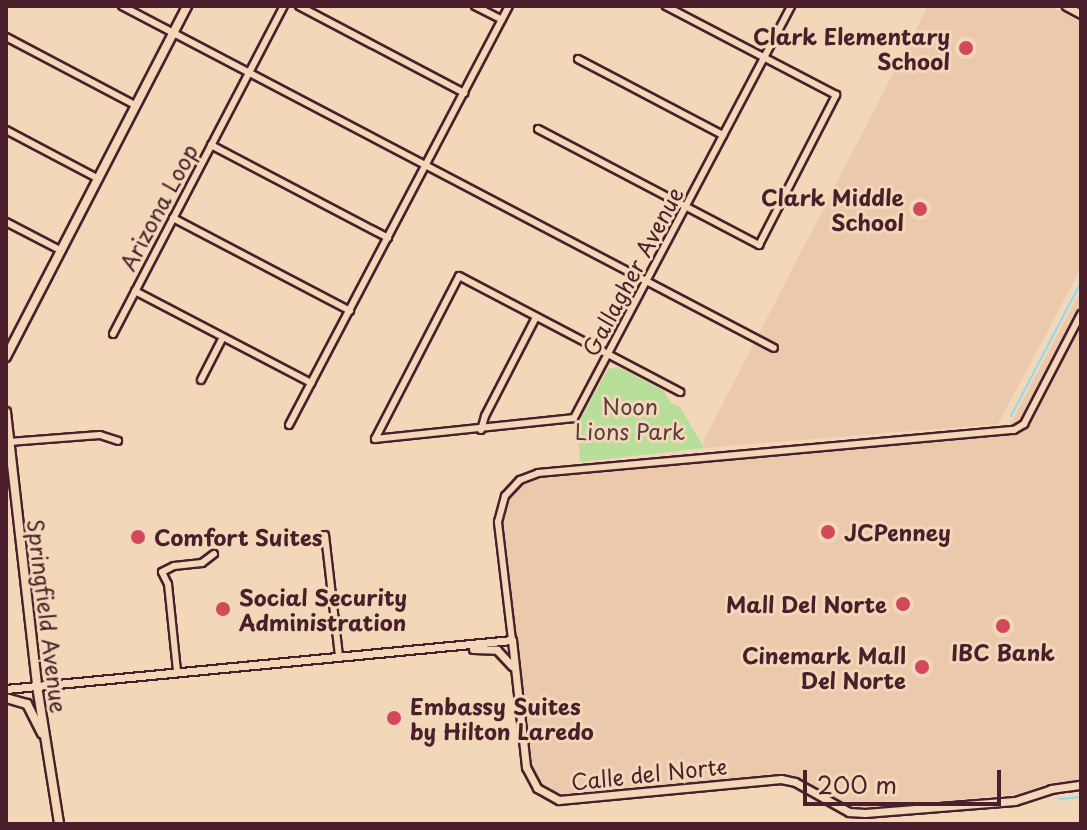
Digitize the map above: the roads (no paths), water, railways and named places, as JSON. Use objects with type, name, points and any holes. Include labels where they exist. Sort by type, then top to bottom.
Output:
[{"type":"main road","points":[[6,357],[187,6]]},
{"type":"main road","name":"Springfield Avenue","points":[[6,412],[37,686],[59,824]]},
{"type":"main road","points":[[6,698],[22,701],[29,707],[48,749]]},
{"type":"street","points":[[122,6],[774,348]]},
{"type":"street","name":"Arizona Loop","points":[[284,6],[135,291],[311,383]]},
{"type":"street","points":[[299,6],[464,93]]},
{"type":"street","points":[[475,6],[502,20]]},
{"type":"street","points":[[289,425],[509,6]]},
{"type":"street","points":[[538,129],[759,245],[836,95],[666,6]]},
{"type":"street","name":"Gallagher Avenue","points":[[536,317],[459,276],[375,439],[574,418],[791,6]]},
{"type":"street","points":[[1066,6],[1081,14]]},
{"type":"street","points":[[6,37],[135,105]]},
{"type":"street","points":[[578,59],[723,135]]},
{"type":"street","points":[[6,130],[97,178]]},
{"type":"street","points":[[211,145],[388,238]]},
{"type":"street","points":[[173,218],[350,311]]},
{"type":"street","points":[[6,222],[60,250]]},
{"type":"street","points":[[113,334],[135,291]]},
{"type":"street","points":[[6,689],[512,640],[498,522],[505,496],[520,480],[538,473],[1014,430],[1024,424],[1081,314]]},
{"type":"street","points":[[481,430],[485,416],[536,317],[680,392]]},
{"type":"street","points":[[201,380],[223,337]]},
{"type":"street","points":[[9,442],[100,435],[118,441]]},
{"type":"street","points":[[325,535],[339,656]]},
{"type":"street","points":[[177,671],[168,584],[162,572],[174,566],[202,563],[214,554]]},
{"type":"street","name":"Calle del Norte","points":[[512,640],[526,767],[537,788],[559,800],[781,779],[795,782],[843,809],[865,813],[1015,801],[1051,789],[1081,785]]},
{"type":"street","points":[[456,645],[497,650],[508,658],[516,673]]},
{"type":"waterway","points":[[1011,416],[1081,282]]},
{"type":"waterway","points":[[1059,799],[1081,797]]},
{"type":"place","name":"Clark Elementary School","points":[[966,48]]},
{"type":"place","name":"Clark Middle School","points":[[920,209]]},
{"type":"place","name":"JCPenney","points":[[828,532]]},
{"type":"place","name":"Comfort Suites","points":[[138,537]]},
{"type":"place","name":"Mall Del Norte","points":[[903,604]]},
{"type":"place","name":"Social Security Administration","points":[[223,609]]},
{"type":"place","name":"IBC Bank","points":[[1003,626]]},
{"type":"place","name":"Cinemark Mall Del Norte","points":[[922,667]]},
{"type":"place","name":"Embassy Suites by Hilton Laredo","points":[[394,718]]},
{"type":"park label","name":"Noon Lions Park","points":[[630,418]]}]
